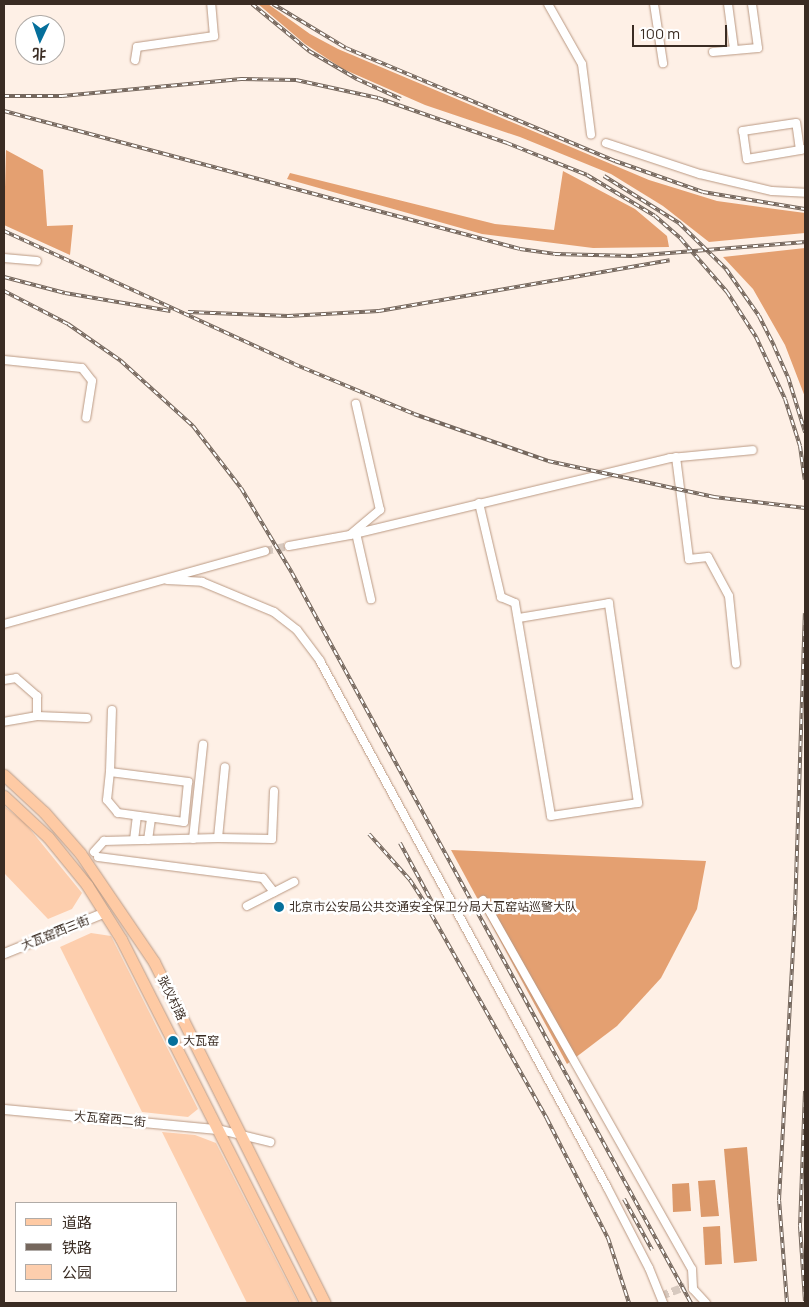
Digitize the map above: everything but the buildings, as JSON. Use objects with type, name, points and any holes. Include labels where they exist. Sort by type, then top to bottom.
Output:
[{"type":"main road","name":"张仪村路","points":[[4,775],[54,823],[112,896],[154,962],[325,1303]]},
{"type":"main road","name":"张仪村路","points":[[4,796],[48,837],[105,912],[138,969],[306,1303]]},
{"type":"street","points":[[135,60],[137,47],[214,36],[211,4]]},
{"type":"street","points":[[548,4],[582,64],[591,134]]},
{"type":"street","points":[[654,4],[663,63]]},
{"type":"street","points":[[728,4],[734,50]]},
{"type":"street","points":[[713,52],[758,48],[752,4]]},
{"type":"street","points":[[796,123],[803,150],[747,159],[743,131],[796,123]]},
{"type":"street","points":[[606,143],[700,174],[772,191],[805,193]]},
{"type":"street","points":[[4,258],[37,261]]},
{"type":"street","points":[[4,360],[82,368],[92,381],[86,418]]},
{"type":"street","points":[[353,534],[380,510],[356,404]]},
{"type":"street","points":[[289,546],[353,534],[676,457],[752,450]]},
{"type":"street","points":[[676,457],[689,559],[708,557],[729,596],[736,664]]},
{"type":"street","points":[[479,503],[501,597],[515,603],[551,816],[638,803],[609,603],[518,618]]},
{"type":"street","points":[[353,534],[371,599]]},
{"type":"street","points":[[4,624],[266,551]]},
{"type":"street","points":[[167,580],[202,582],[274,612],[298,630],[320,662],[607,1186],[649,1268],[663,1303]]},
{"type":"street","points":[[4,680],[16,678],[37,696],[37,716]]},
{"type":"street","points":[[110,772],[188,782],[184,822],[118,813],[107,800],[112,710]]},
{"type":"street","points":[[4,722],[37,716],[87,718]]},
{"type":"street","points":[[193,839],[203,746]]},
{"type":"street","points":[[218,838],[225,766]]},
{"type":"street","points":[[274,791],[272,839],[218,838],[104,841],[96,855],[263,878],[274,892]]},
{"type":"street","points":[[134,840],[137,816]]},
{"type":"street","points":[[148,840],[151,818]]},
{"type":"street","points":[[247,906],[294,882]]},
{"type":"street","points":[[483,900],[692,1270],[689,1288],[706,1303]]},
{"type":"street","name":"大瓦窑西三街","points":[[4,953],[105,912]]},
{"type":"street","name":"大瓦窑西二街","points":[[4,1109],[217,1129]]},
{"type":"street","points":[[217,1129],[270,1142]]},
{"type":"green space","points":[[4,806],[25,823],[82,893],[72,909],[48,919],[4,873]]},
{"type":"green space","points":[[91,933],[111,936],[198,1109],[188,1117],[142,1112],[60,947]]},
{"type":"green space","points":[[162,1132],[195,1135],[216,1143],[298,1303],[247,1303]]},
{"type":"shaded area","points":[[258,4],[268,4],[310,34],[338,49],[649,180],[717,201],[805,213],[805,233],[709,242],[663,206],[611,174],[520,137],[425,105],[343,69],[305,44]]},
{"type":"shaded area","points":[[6,150],[43,170],[47,226],[73,225],[70,255],[4,225]]},
{"type":"shaded area","points":[[563,171],[635,209],[667,236],[669,247],[593,248],[482,234],[287,179],[290,173],[495,224],[554,230]]},
{"type":"shaded area","points":[[805,248],[805,397],[785,345],[753,289],[723,257]]},
{"type":"shaded area","points":[[451,850],[706,861],[697,909],[661,978],[617,1026],[567,1064]]},
{"type":"shaded area","points":[[747,1147],[757,1261],[734,1263],[724,1149]]},
{"type":"shaded area","points":[[715,1180],[719,1216],[701,1217],[698,1181]]},
{"type":"shaded area","points":[[689,1183],[691,1211],[673,1212],[672,1184]]},
{"type":"shaded area","points":[[720,1226],[722,1264],[705,1265],[703,1227]]},
{"type":"tunnel","points":[[265,551],[289,546]]},
{"type":"tunnel","points":[[661,1296],[685,1287]]},
{"type":"railway","points":[[252,4],[309,51],[357,79],[401,99]]},
{"type":"railway","points":[[273,4],[346,48],[615,161],[703,192],[805,209]]},
{"type":"railway","points":[[4,96],[62,96],[241,79],[296,80],[378,98],[507,143],[587,175],[655,216],[681,239],[727,292],[756,337],[785,399],[800,446],[805,480]]},
{"type":"railway","points":[[4,111],[520,249],[555,254],[632,256],[805,242]]},
{"type":"railway","points":[[604,176],[679,223],[726,269],[759,316],[774,346],[788,377],[805,432]]},
{"type":"railway","points":[[4,231],[294,364],[414,414],[548,461],[714,497],[805,508]]},
{"type":"railway","points":[[188,312],[288,316],[379,311],[670,260]]},
{"type":"railway","points":[[4,277],[65,293],[170,311]]},
{"type":"railway","points":[[4,291],[68,324],[121,361],[193,426],[241,488],[292,573],[691,1303]]},
{"type":"railway","points":[[787,1303],[779,1200],[795,911],[805,613]]},
{"type":"railway","points":[[369,834],[410,880],[426,905],[547,1119],[608,1238],[629,1303]]},
{"type":"railway","points":[[400,843],[432,902]]},
{"type":"railway","points":[[805,1091],[800,1226],[805,1301]]},
{"type":"railway","points":[[624,1199],[652,1250]]},
{"type":"place","name":"北京市公安局公共交通安全保卫分局大瓦窑站巡警大队","points":[[279,907]]},
{"type":"place","name":"大瓦窑","points":[[173,1041]]}]
